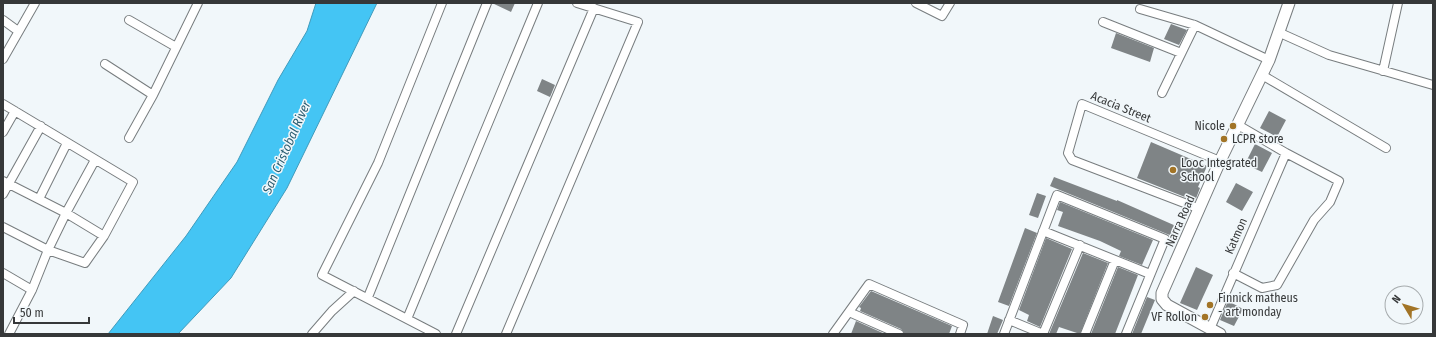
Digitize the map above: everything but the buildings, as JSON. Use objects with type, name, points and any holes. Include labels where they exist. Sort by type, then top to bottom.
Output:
[{"type":"main road","name":"Narra Road","points":[[1215,331],[1166,305],[1161,296],[1220,161],[1269,60],[1289,3]]},
{"type":"street","points":[[3,59],[35,3]]},
{"type":"street","points":[[129,138],[153,95],[198,3]]},
{"type":"street","points":[[436,334],[322,274],[378,163],[442,3]]},
{"type":"street","points":[[368,297],[487,3]]},
{"type":"street","points":[[407,319],[538,3]]},
{"type":"street","points":[[506,334],[638,22],[577,3]]},
{"type":"street","points":[[916,3],[942,16],[950,3]]},
{"type":"street","points":[[1383,71],[1398,3]]},
{"type":"street","points":[[456,334],[594,8]]},
{"type":"street","points":[[1140,9],[1195,25],[1269,60]]},
{"type":"street","points":[[3,20],[18,31]]},
{"type":"street","points":[[129,20],[176,47]]},
{"type":"street","points":[[1103,22],[1181,53]]},
{"type":"street","points":[[1162,93],[1195,25]]},
{"type":"street","points":[[1278,32],[1329,56],[1433,85]]},
{"type":"street","points":[[105,64],[153,95]]},
{"type":"street","points":[[1262,75],[1386,148]]},
{"type":"street","points":[[3,104],[133,182],[104,236],[85,263],[48,250],[3,227]]},
{"type":"street","name":"Acacia Street","points":[[1200,209],[1072,160],[1068,153],[1082,104],[1220,161]]},
{"type":"street","points":[[3,132],[15,111]]},
{"type":"street","points":[[1233,274],[1262,288],[1277,285],[1314,220],[1330,202],[1339,181],[1286,153],[1238,125]]},
{"type":"street","points":[[3,194],[6,182],[41,126]]},
{"type":"street","points":[[38,199],[67,143]]},
{"type":"street","name":"Katmon","points":[[1215,331],[1233,274],[1286,153]]},
{"type":"street","points":[[9,334],[32,290],[48,250],[66,213],[95,160]]},
{"type":"street","points":[[6,182],[66,213],[104,236]]},
{"type":"street","points":[[1004,334],[1057,195],[1165,239],[1126,334]]},
{"type":"street","points":[[1043,230],[1150,274]]},
{"type":"street","points":[[1009,320],[1043,334],[1080,246]]},
{"type":"street","points":[[1085,334],[1115,260]]},
{"type":"street","points":[[3,273],[32,290]]},
{"type":"street","points":[[834,334],[869,284],[964,325],[960,334]]},
{"type":"street","points":[[312,334],[332,311],[354,291]]},
{"type":"street","points":[[849,312],[899,334]]},
{"type":"water","name":"San Cristobal River","points":[[316,3],[377,3],[287,188],[231,278],[178,334],[108,334],[186,236],[237,162],[278,80],[307,31]]},
{"type":"place","name":"Nicole","points":[[1233,126]]},
{"type":"place","name":"LCPR store","points":[[1224,139]]},
{"type":"place","name":"Looc Integrated School","points":[[1173,170]]},
{"type":"place","name":"Finnick matheus - art monday","points":[[1210,305]]},
{"type":"place","name":"VF Rollon","points":[[1205,317]]}]
